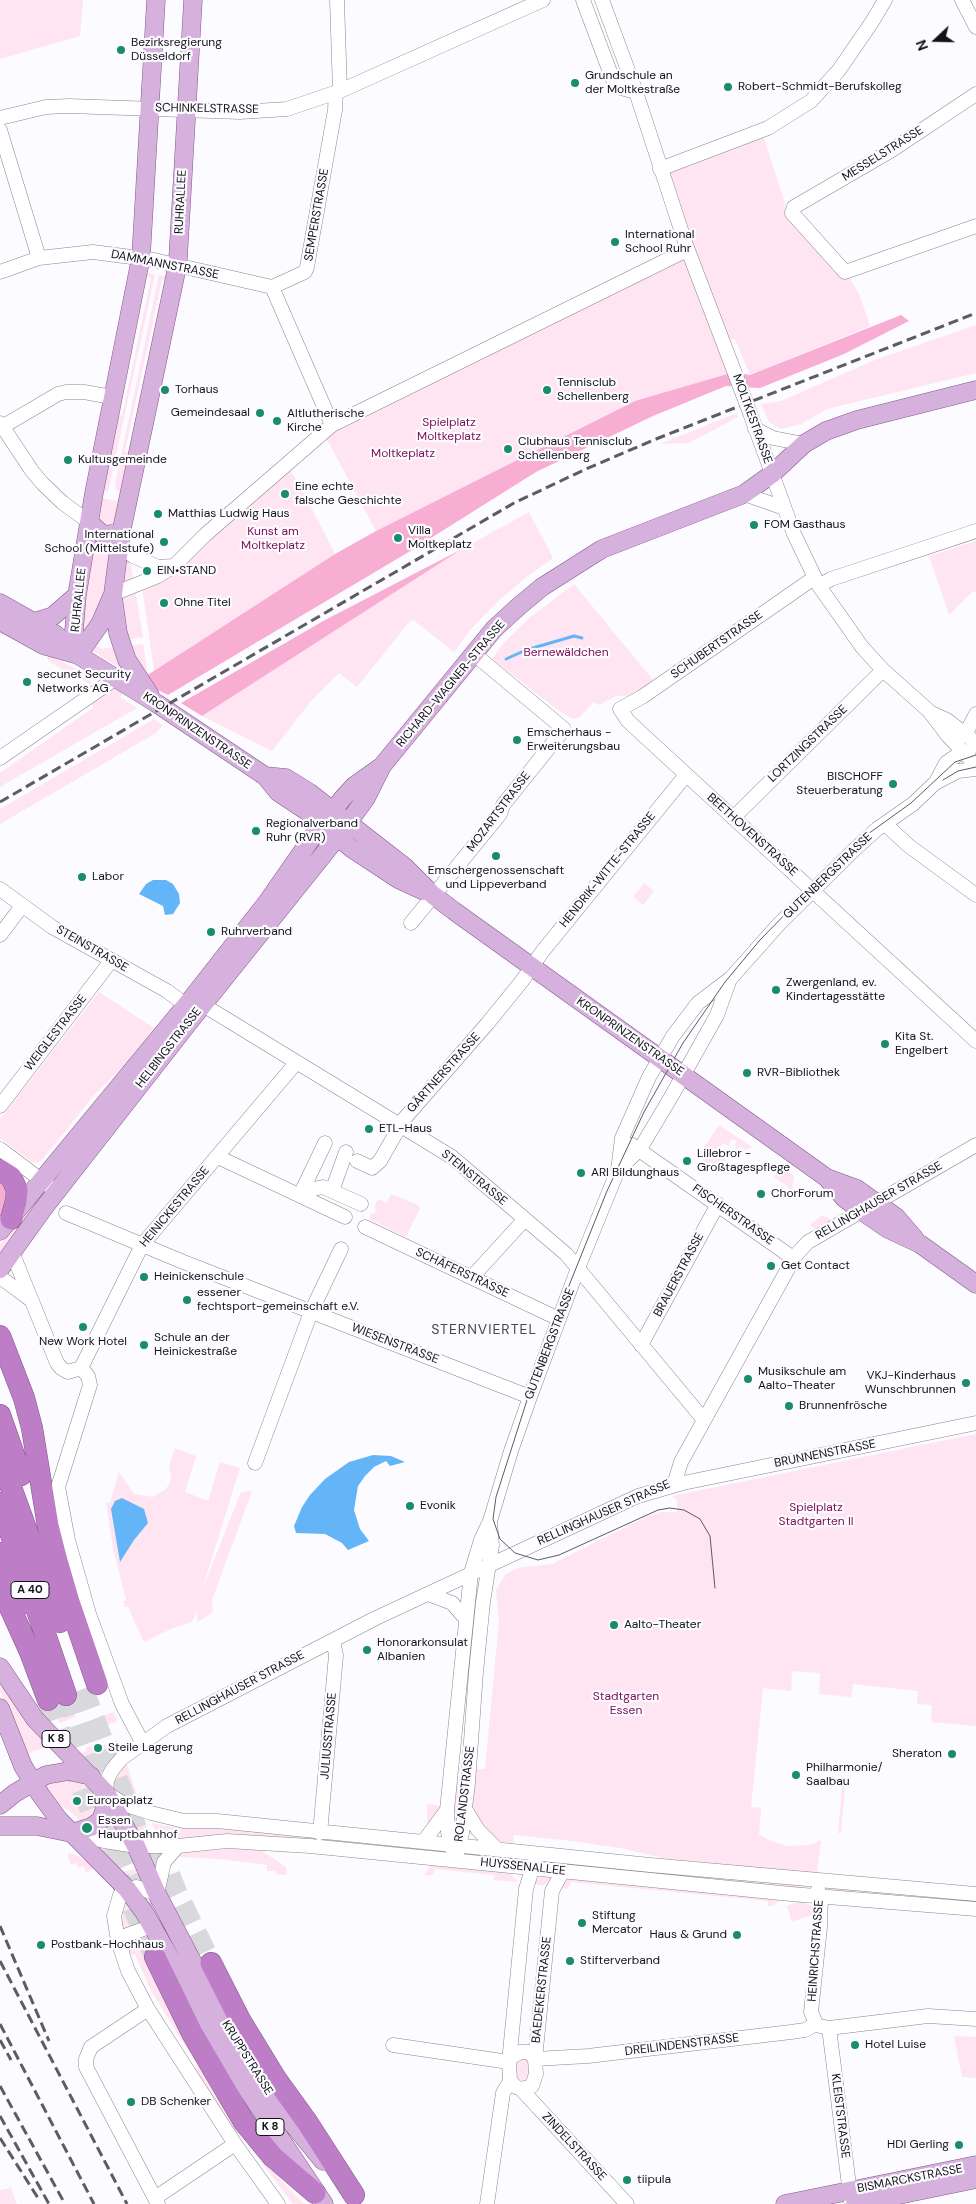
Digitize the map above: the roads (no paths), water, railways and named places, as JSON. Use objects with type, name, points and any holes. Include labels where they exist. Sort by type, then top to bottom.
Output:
[{"type":"highway","points":[[0,1170],[11,1177],[17,1190],[16,1201],[5,1225]]},
{"type":"highway","points":[[0,1336],[24,1398],[36,1452],[48,1526],[68,1602],[71,1689]]},
{"type":"highway","points":[[0,1415],[7,1462]]},
{"type":"highway","name":"A 40","points":[[7,1462],[32,1510],[42,1568],[71,1689]]},
{"type":"highway","name":"A 40","points":[[0,1503],[71,1689]]},
{"type":"highway","points":[[0,1553],[39,1647],[71,1689]]},
{"type":"highway","points":[[0,1585],[30,1652],[71,1689]]},
{"type":"highway","points":[[155,1957],[204,2054],[244,2122],[274,2157],[319,2199]]},
{"type":"highway","points":[[211,1963],[240,2020],[276,2080],[307,2122],[358,2200]]},
{"type":"main road","name":"RUHRALLEE","points":[[78,655],[74,630],[77,595],[112,397],[141,257],[156,0]]},
{"type":"main road","name":"RUHRALLEE","points":[[78,655],[100,624],[112,594],[120,539],[177,265],[193,0]]},
{"type":"main road","name":"RICHARD-WAGNER-STRASSE","points":[[343,830],[370,791],[382,766],[494,629],[518,606],[542,587],[570,568],[623,540],[744,494],[772,474],[804,444],[818,435],[846,423],[976,390]]},
{"type":"main road","points":[[89,522],[103,535],[120,539]]},
{"type":"main road","points":[[112,594],[118,633],[127,660],[156,703]]},
{"type":"main road","points":[[34,622],[53,616],[77,595]]},
{"type":"main road","points":[[0,603],[55,634],[78,655]]},
{"type":"main road","points":[[0,621],[48,647],[78,655]]},
{"type":"main road","name":"KRONPRINZENSTRASSE","points":[[78,655],[156,703],[265,776],[274,789],[284,797],[327,817]]},
{"type":"main road","name":"RICHARD-WAGNER-STRASSE","points":[[327,817],[354,786],[382,766]]},
{"type":"main road","name":"KRONPRINZENSTRASSE","points":[[265,776],[280,777],[293,782],[327,817],[343,830],[406,867],[433,896],[827,1178],[857,1189],[870,1208],[896,1217],[920,1244],[976,1284]]},
{"type":"main road","points":[[284,797],[304,826],[310,840]]},
{"type":"main road","name":"HELBINGSTRASSE","points":[[0,1269],[327,817]]},
{"type":"main road","name":"HELBINGSTRASSE","points":[[5,1225],[343,830]]},
{"type":"main road","name":"K 8","points":[[0,1667],[35,1719],[106,1793]]},
{"type":"main road","name":"K 8","points":[[0,1708],[23,1766],[32,1782],[48,1807],[71,1833]]},
{"type":"main road","points":[[0,1805],[32,1782],[46,1775],[68,1771],[91,1776]]},
{"type":"main road","points":[[0,1826],[38,1826],[71,1833],[91,1827],[101,1820],[106,1793]]},
{"type":"main road","name":"KRUPPSTRASSE","points":[[106,1793],[136,1846],[157,1894],[200,1978],[242,2052],[292,2124],[358,2200]]},
{"type":"main road","name":"KRUPPSTRASSE","points":[[71,1833],[126,1889],[152,1926],[227,2059],[319,2199]]},
{"type":"main road","name":"BISMARCKSTRASSE","points":[[852,2200],[976,2165]]},
{"type":"main road","name":"BISMARCKSTRASSE","points":[[785,2204],[852,2200],[976,2179]]},
{"type":"street","name":"SEMPERSTRASSE","points":[[272,287],[301,274],[307,267],[338,92],[337,0]]},
{"type":"street","name":"SCHINKELSTRASSE","points":[[0,118],[46,107],[61,106],[240,112],[287,109],[338,92],[543,0]]},
{"type":"street","points":[[583,0],[613,80],[621,88],[636,92]]},
{"type":"street","name":"MOLTKESTRASSE","points":[[602,0],[636,92],[687,250],[797,542],[817,582],[838,616],[883,670],[929,711],[948,736],[969,751],[976,767]]},
{"type":"street","points":[[660,169],[768,128],[811,101],[839,70],[885,0]]},
{"type":"street","points":[[962,0],[976,27]]},
{"type":"street","name":"MESSELSTRASSE","points":[[976,94],[892,150],[794,207],[792,213],[845,272],[976,226]]},
{"type":"street","points":[[0,130],[39,258]]},
{"type":"street","points":[[112,594],[158,576],[174,566],[205,535],[332,425],[687,250]]},
{"type":"street","name":"DAMMANNSTRASSE","points":[[0,272],[39,258],[93,252],[141,257],[272,287]]},
{"type":"street","points":[[272,287],[332,425]]},
{"type":"street","points":[[89,522],[43,484],[6,444],[1,425],[58,394],[84,392],[112,397]]},
{"type":"street","points":[[755,429],[773,438],[804,444]]},
{"type":"street","points":[[744,494],[784,508]]},
{"type":"street","name":"SCHUBERTSTRASSE","points":[[620,709],[642,697],[817,582],[836,578],[976,531]]},
{"type":"street","points":[[120,539],[133,556],[158,567],[174,566]]},
{"type":"street","name":"MOZARTSTRASSE","points":[[433,896],[500,814],[503,805],[564,729],[474,654]]},
{"type":"street","name":"LORTZINGSTRASSE","points":[[733,818],[883,670]]},
{"type":"street","points":[[0,758],[116,678]]},
{"type":"street","name":"BEETHOVENSTRASSE","points":[[620,709],[628,721],[976,1041]]},
{"type":"street","name":"MOLTKESTRASSE","points":[[929,711],[947,720],[970,739]]},
{"type":"street","points":[[970,739],[976,714]]},
{"type":"street","name":"GUTENBERGSTRASSE","points":[[935,783],[946,764],[948,736]]},
{"type":"street","name":"GUTENBERGSTRASSE","points":[[946,764],[969,751]]},
{"type":"street","name":"GUTENBERGSTRASSE","points":[[490,1521],[511,1450],[530,1397],[578,1268],[618,1170],[622,1138],[659,1058],[676,1031],[698,1004],[731,978],[772,930],[812,890],[885,824],[913,804],[935,783],[958,771],[976,767]]},
{"type":"street","name":"HENDRIK-WITTE-STRASSE","points":[[531,967],[686,775]]},
{"type":"street","points":[[885,824],[909,846],[976,895]]},
{"type":"street","name":"STEINSTRASSE","points":[[0,889],[52,927],[167,991],[194,1003],[452,1157],[566,1254],[704,1420]]},
{"type":"street","points":[[411,922],[433,896]]},
{"type":"street","points":[[0,935],[22,906]]},
{"type":"street","name":"WEIGLESTRASSE","points":[[0,1106],[111,961]]},
{"type":"street","name":"GÄRTNERSTRASSE","points":[[357,1161],[366,1166],[376,1166],[399,1126],[487,1024],[531,967]]},
{"type":"street","name":"GUTENBERGSTRASSE","points":[[618,1170],[640,1149],[717,1015],[731,978]]},
{"type":"street","name":"HEINICKESTRASSE","points":[[81,1368],[142,1245],[296,1063]]},
{"type":"street","name":"FISCHERSTRASSE","points":[[622,1138],[793,1258]]},
{"type":"street","points":[[303,1191],[325,1143]]},
{"type":"street","name":"RELLINGHAUSER STRASSE","points":[[106,1793],[107,1780],[112,1770],[122,1758],[167,1726],[333,1640],[471,1573],[638,1496],[674,1485],[681,1462],[793,1258],[808,1242],[870,1208],[976,1145]]},
{"type":"street","points":[[0,1149],[56,1192]]},
{"type":"street","points":[[332,1191],[346,1152]]},
{"type":"street","points":[[218,1157],[303,1191],[345,1217]]},
{"type":"street","points":[[303,1191],[323,1187],[361,1204]]},
{"type":"street","name":"BRAUERSTRASSE","points":[[642,1345],[718,1204]]},
{"type":"street","name":"WIESENSTRASSE","points":[[66,1212],[142,1245],[530,1397]]},
{"type":"street","points":[[472,1277],[525,1219]]},
{"type":"street","name":"SCHÄFERSTRASSE","points":[[365,1227],[559,1319]]},
{"type":"street","points":[[255,1463],[311,1312],[341,1249]]},
{"type":"street","points":[[12,1252],[59,1366],[68,1372],[81,1368],[88,1376],[90,1386],[58,1487],[68,1540],[89,1614],[122,1704],[142,1742]]},
{"type":"street","points":[[0,1277],[32,1301]]},
{"type":"street","name":"BRUNNENSTRASSE","points":[[674,1485],[976,1423]]},
{"type":"street","name":"ROLANDSTRASSE","points":[[455,1844],[465,1809],[468,1783],[483,1602],[492,1545],[490,1521]]},
{"type":"street","name":"ROLANDSTRASSE","points":[[455,1860],[455,1844],[447,1810],[465,1618],[471,1573],[480,1540],[490,1521]]},
{"type":"street","points":[[428,1594],[452,1603],[465,1618]]},
{"type":"street","name":"JULIUSSTRASSE","points":[[320,1833],[336,1655],[333,1640]]},
{"type":"street","points":[[451,1773],[468,1783]]},
{"type":"street","name":"HUYSSENALLEE","points":[[106,1793],[124,1804],[167,1818],[976,1894]]},
{"type":"street","points":[[465,1809],[478,1830],[496,1848]]},
{"type":"street","points":[[424,1842],[447,1810]]},
{"type":"street","name":"HUYSSENALLEE","points":[[71,1833],[136,1846],[178,1846],[227,1841],[261,1842],[821,1897],[976,1909]]},
{"type":"street","points":[[178,1846],[164,1862],[157,1894],[136,1887],[126,1889],[117,1900],[114,1916],[115,1931],[128,1971],[148,2010],[235,2144],[278,2204]]},
{"type":"street","name":"BAEDEKERSTRASSE","points":[[515,2085],[509,2062],[525,1896],[537,1854]]},
{"type":"street","name":"BAEDEKERSTRASSE","points":[[515,2085],[527,2089],[534,2083],[552,1891],[564,1871]]},
{"type":"street","name":"HEINRICHSTRASSE","points":[[812,1878],[821,1897],[811,2012],[822,2026]]},
{"type":"street","points":[[122,1953],[124,1939],[127,1935],[152,1926]]},
{"type":"street","points":[[148,2010],[91,2047],[86,2058],[86,2067],[156,2201],[235,2144]]},
{"type":"street","name":"DREILINDENSTRASSE","points":[[509,2062],[512,2057],[520,2052],[529,2052],[535,2059],[588,2056],[791,2032],[822,2026],[928,2016],[976,2019]]},
{"type":"street","name":"KLEISTSTRASSE","points":[[822,2026],[852,2200]]},
{"type":"street","points":[[393,2045],[509,2062]]},
{"type":"street","name":"BAEDEKERSTRASSE","points":[[487,2204],[503,2093],[515,2085]]},
{"type":"street","name":"ZINDELSTRASSE","points":[[515,2085],[627,2204]]},
{"type":"water","points":[[153,880],[166,880],[173,884],[179,894],[180,903],[173,914],[165,915],[163,906],[139,894],[146,884]]},
{"type":"water","points":[[373,1455],[391,1456],[405,1462],[390,1466],[386,1461],[374,1467],[358,1486],[354,1510],[360,1529],[369,1541],[348,1550],[342,1543],[325,1534],[296,1533],[294,1526],[302,1507],[325,1479],[349,1462]]},
{"type":"water","points":[[122,1498],[144,1509],[148,1523],[120,1562],[111,1509],[115,1501]]},
{"type":"waterway","points":[[506,659],[526,650],[574,636],[582,638]]},
{"type":"tunnel","points":[[83,1689],[148,1858]]},
{"type":"tunnel","points":[[66,1695],[115,1830],[148,1907]]},
{"type":"tunnel","points":[[48,1700],[100,1835],[155,1957]]},
{"type":"tunnel","points":[[158,1845],[177,1893],[211,1963]]},
{"type":"tram line","points":[[715,1588],[710,1536],[700,1519],[684,1510],[670,1508],[658,1510],[559,1555],[538,1560],[515,1553],[500,1539],[493,1519],[496,1497],[556,1318],[607,1191],[644,1112],[683,1043],[725,982],[760,940],[801,898],[868,834],[911,803],[955,762],[976,755]]},
{"type":"tram line","points":[[943,780],[958,771],[976,767]]},
{"type":"railway","points":[[0,802],[514,503],[656,439],[976,313]]},
{"type":"railway","points":[[0,1926],[49,2041]]},
{"type":"railway","points":[[0,1961],[127,2204]]},
{"type":"railway","points":[[0,2024],[94,2204]]},
{"type":"railway","points":[[0,2040],[11,2060]]},
{"type":"railway","points":[[0,2086],[65,2204]]},
{"type":"railway","points":[[0,2116],[49,2204]]},
{"type":"railway","points":[[0,2138],[38,2198]]},
{"type":"place","name":"Bezirksregierung Düsseldorf","points":[[121,50]]},
{"type":"place","name":"Grundschule an der Moltkestraße","points":[[575,83]]},
{"type":"place","name":"Robert-Schmidt-Berufskolleg","points":[[728,87]]},
{"type":"place","name":"International School Ruhr","points":[[615,242]]},
{"type":"place","name":"Torhaus","points":[[165,390]]},
{"type":"place","name":"Tennisclub Schellenberg","points":[[547,390]]},
{"type":"place","name":"Gemeindesaal","points":[[260,413]]},
{"type":"place","name":"Altlutherische Kirche","points":[[277,421]]},
{"type":"place","name":"Clubhaus Tennisclub Schellenberg","points":[[508,449]]},
{"type":"place","name":"Kultusgemeinde","points":[[68,460]]},
{"type":"place","name":"Eine echte falsche Geschichte","points":[[285,494]]},
{"type":"place","name":"Matthias Ludwig Haus","points":[[158,514]]},
{"type":"place","name":"FOM Gasthaus","points":[[754,525]]},
{"type":"place","name":"Villa Moltkeplatz","points":[[398,538]]},
{"type":"place","name":"International School (Mittelstufe)","points":[[164,542]]},
{"type":"place","name":"EIN•STAND","points":[[147,571]]},
{"type":"place","name":"Ohne Titel","points":[[164,603]]},
{"type":"place","name":"secunet Security Networks AG","points":[[27,682]]},
{"type":"place","name":"Emscherhaus - Erweiterungsbau","points":[[517,740]]},
{"type":"place","name":"BISCHOFF Steuerberatung","points":[[893,784]]},
{"type":"place","name":"Regionalverband Ruhr (RVR)","points":[[256,831]]},
{"type":"place","name":"Emschergenossenschaft und Lippeverband","points":[[496,856]]},
{"type":"place","name":"Labor","points":[[82,877]]},
{"type":"place","name":"Ruhrverband","points":[[211,932]]},
{"type":"place","name":"Zwergenland, ev. Kindertagesstätte","points":[[776,990]]},
{"type":"place","name":"Kita St. Engelbert","points":[[885,1044]]},
{"type":"place","name":"RVR-Bibliothek","points":[[747,1073]]},
{"type":"place","name":"ETL-Haus","points":[[369,1129]]},
{"type":"place","name":"Lillebror - Großtagespflege","points":[[687,1161]]},
{"type":"place","name":"ARI Bildunghaus","points":[[581,1173]]},
{"type":"place","name":"ChorForum","points":[[761,1194]]},
{"type":"place","name":"Get Contact","points":[[771,1266]]},
{"type":"place","name":"Heinickenschule","points":[[144,1277]]},
{"type":"place","name":"essener fechtsport-gemeinschaft e.V.","points":[[187,1300]]},
{"type":"place","name":"New Work Hotel","points":[[83,1327]]},
{"type":"place","name":"Schule an der Heinickestraße","points":[[144,1345]]},
{"type":"place","name":"Musikschule am Aalto-Theater","points":[[748,1379]]},
{"type":"place","name":"VKJ-Kinderhaus Wunschbrunnen","points":[[966,1383]]},
{"type":"place","name":"Brunnenfrösche","points":[[789,1406]]},
{"type":"place","name":"Evonik","points":[[410,1506]]},
{"type":"place","name":"Aalto-Theater","points":[[614,1625]]},
{"type":"place","name":"Honorarkonsulat Albanien","points":[[367,1650]]},
{"type":"place","name":"Steile Lagerung","points":[[98,1748]]},
{"type":"place","name":"Sheraton","points":[[952,1754]]},
{"type":"place","name":"Philharmonie/ Saalbau","points":[[796,1775]]},
{"type":"place","name":"Europaplatz","points":[[77,1801]]},
{"type":"place","name":"Essen Hauptbahnhof","points":[[87,1828]]},
{"type":"place","name":"Stiftung Mercator","points":[[582,1923]]},
{"type":"place","name":"Haus & Grund","points":[[737,1935]]},
{"type":"place","name":"Postbank-Hochhaus","points":[[41,1945]]},
{"type":"place","name":"Stifterverband","points":[[570,1961]]},
{"type":"place","name":"Hotel Luise","points":[[855,2045]]},
{"type":"place","name":"DB Schenker","points":[[131,2102]]},
{"type":"place","name":"HDI Gerling","points":[[959,2145]]},
{"type":"place","name":"tiipula","points":[[627,2180]]},
{"type":"district","name":"STERNVIERTEL","points":[[484,1330]]},
{"type":"park label","name":"Spielplatz Moltkeplatz","points":[[449,430]]},
{"type":"park label","name":"Moltkeplatz","points":[[403,454]]},
{"type":"park label","name":"Kunst am Moltkeplatz","points":[[273,539]]},
{"type":"park label","name":"Bernewäldchen","points":[[566,653]]},
{"type":"park label","name":"Spielplatz Stadtgarten II","points":[[816,1515]]},
{"type":"park label","name":"Stadtgarten Essen","points":[[626,1704]]}]
